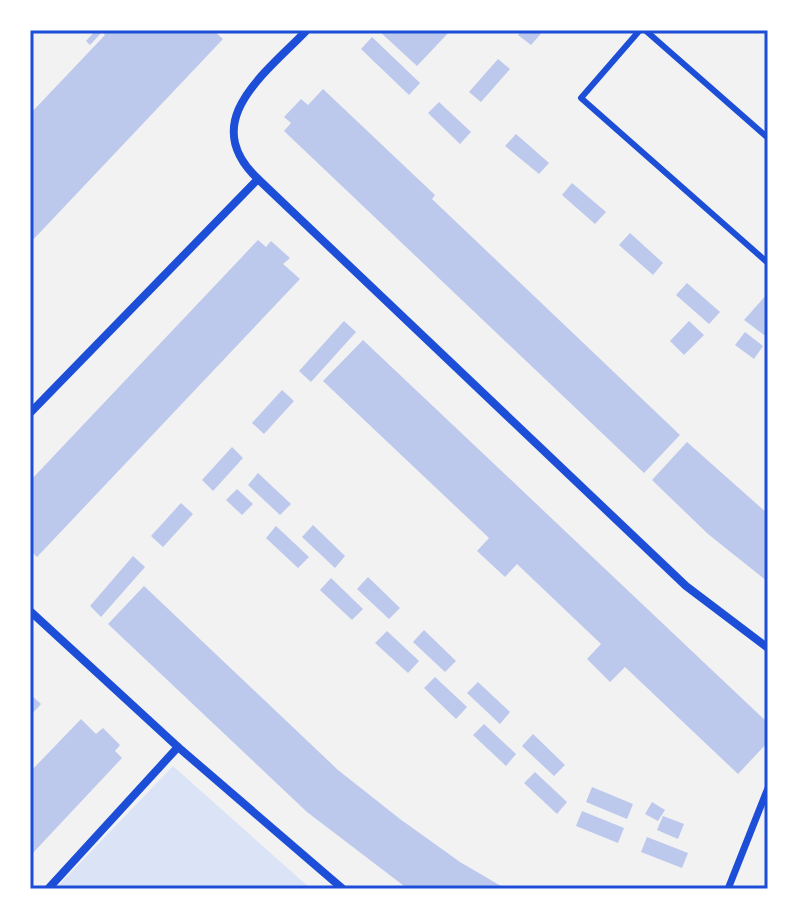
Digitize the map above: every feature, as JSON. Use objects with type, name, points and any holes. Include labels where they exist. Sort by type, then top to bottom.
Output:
[{"type":"street","points":[[307,30],[242,99],[232,132],[241,163],[686,586],[768,648]]},
{"type":"street","points":[[30,413],[258,179]]},
{"type":"street","points":[[30,611],[178,747],[343,889]]},
{"type":"street","points":[[48,889],[178,747]]},
{"type":"street","points":[[728,889],[768,788]]},
{"type":"lane","points":[[768,138],[642,30],[581,98],[768,263]]},
{"type":"shaded area","points":[[173,766],[311,889],[55,889]]},
{"type":"building","points":[[96,30],[213,30],[223,39],[30,243],[30,114],[105,35],[102,32],[90,45],[86,41]]},
{"type":"building","points":[[378,30],[451,30],[417,66]]},
{"type":"building","points":[[522,30],[544,30],[531,45],[518,35]]},
{"type":"building","points":[[372,37],[420,83],[409,95],[361,49]]},
{"type":"building","points":[[498,59],[510,69],[481,102],[469,92]]},
{"type":"building","points":[[323,89],[435,195],[432,199],[680,435],[644,473],[284,131],[291,123],[284,117],[301,99],[308,105]]},
{"type":"building","points":[[439,102],[471,132],[460,144],[428,113]]},
{"type":"building","points":[[516,134],[549,163],[539,174],[505,146]]},
{"type":"building","points":[[572,183],[606,212],[595,224],[562,195]]},
{"type":"building","points":[[630,233],[663,263],[653,275],[619,245]]},
{"type":"building","points":[[258,240],[266,247],[271,241],[290,258],[283,264],[300,279],[37,557],[30,550],[30,481]]},
{"type":"building","points":[[687,283],[720,312],[709,324],[676,295]]},
{"type":"building","points":[[768,293],[768,338],[744,320]]},
{"type":"building","points":[[344,321],[356,332],[311,382],[299,371]]},
{"type":"building","points":[[689,321],[704,335],[684,355],[670,341]]},
{"type":"building","points":[[745,332],[763,346],[754,359],[735,345]]},
{"type":"building","points":[[363,340],[768,723],[768,742],[738,774],[625,667],[610,682],[587,659],[601,644],[517,564],[505,577],[477,551],[489,538],[323,381]]},
{"type":"building","points":[[282,390],[294,401],[264,434],[252,423]]},
{"type":"building","points":[[687,442],[768,514],[768,582],[708,534],[652,480]]},
{"type":"building","points":[[232,447],[243,458],[213,491],[202,480]]},
{"type":"building","points":[[258,473],[291,504],[280,515],[248,485]]},
{"type":"building","points":[[237,489],[253,504],[242,515],[226,500]]},
{"type":"building","points":[[181,503],[193,514],[163,547],[151,536]]},
{"type":"building","points":[[313,525],[345,556],[335,568],[302,537]]},
{"type":"building","points":[[276,526],[309,557],[298,568],[266,538]]},
{"type":"building","points":[[133,556],[145,567],[101,617],[90,606]]},
{"type":"building","points":[[368,577],[400,608],[389,619],[357,589]]},
{"type":"building","points":[[331,578],[363,609],[352,620],[320,590]]},
{"type":"building","points":[[144,586],[338,770],[460,862],[506,889],[408,889],[307,812],[108,624]]},
{"type":"building","points":[[424,630],[456,661],[445,672],[413,642]]},
{"type":"building","points":[[387,631],[419,661],[408,673],[375,643]]},
{"type":"building","points":[[435,677],[467,707],[456,719],[424,688]]},
{"type":"building","points":[[478,682],[510,712],[500,724],[467,693]]},
{"type":"building","points":[[30,694],[41,704],[30,716]]},
{"type":"building","points":[[81,719],[96,734],[103,728],[120,745],[115,751],[122,758],[30,856],[30,772]]},
{"type":"building","points":[[484,724],[516,754],[506,766],[473,735]]},
{"type":"building","points":[[533,734],[565,765],[554,776],[522,746]]},
{"type":"building","points":[[535,772],[567,802],[557,814],[524,783]]},
{"type":"building","points":[[592,787],[633,804],[627,819],[586,802]]},
{"type":"building","points":[[652,802],[665,810],[658,821],[645,814]]},
{"type":"building","points":[[582,811],[624,828],[618,843],[576,826]]},
{"type":"building","points":[[663,816],[684,824],[678,839],[657,830]]},
{"type":"building","points":[[647,837],[688,853],[682,868],[641,852]]}]
